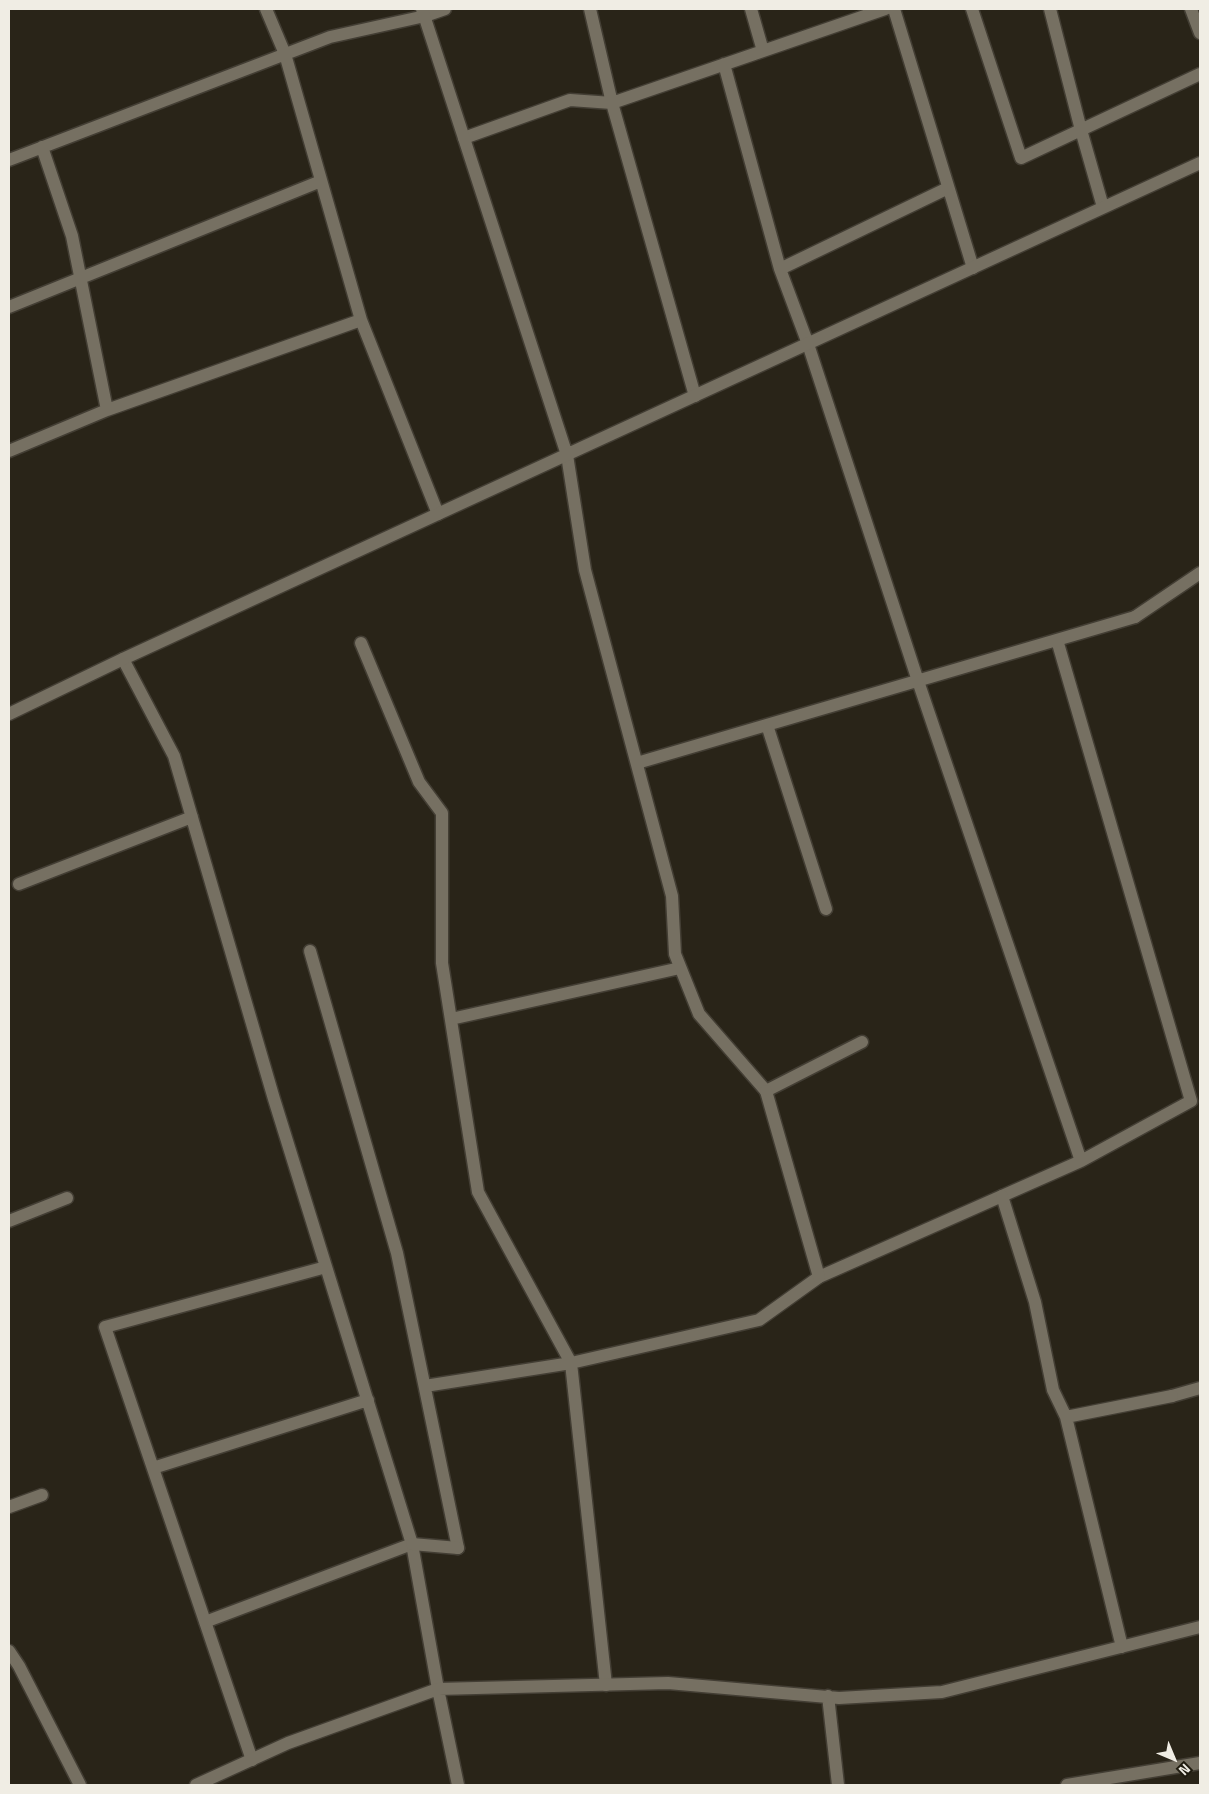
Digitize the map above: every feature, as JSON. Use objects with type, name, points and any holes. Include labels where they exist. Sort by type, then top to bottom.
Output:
[{"type":"street","points":[[266,9],[284,54],[361,320],[438,514]]},
{"type":"street","points":[[9,160],[330,37],[445,9]]},
{"type":"street","points":[[590,9],[612,103],[695,396]]},
{"type":"street","points":[[751,9],[763,51]]},
{"type":"street","points":[[464,138],[570,100],[612,103],[885,9]]},
{"type":"street","points":[[894,9],[973,268]]},
{"type":"street","points":[[972,9],[1021,158],[1200,74]]},
{"type":"street","points":[[1050,9],[1103,207]]},
{"type":"street","points":[[1190,9],[1200,34]]},
{"type":"street","points":[[423,13],[567,455],[585,570],[672,896],[675,954],[698,1014],[766,1091],[819,1277]]},
{"type":"street","points":[[724,64],[780,269],[808,344],[918,681],[1080,1161]]},
{"type":"street","points":[[42,147],[72,236],[107,410]]},
{"type":"street","points":[[9,714],[124,659],[1200,163]]},
{"type":"street","points":[[9,307],[321,181]]},
{"type":"street","points":[[780,269],[948,188]]},
{"type":"street","points":[[9,451],[107,410],[361,320]]},
{"type":"street","points":[[637,763],[1135,617],[1200,573]]},
{"type":"street","points":[[425,1386],[571,1362],[759,1320],[819,1277],[1080,1161],[1191,1101],[1057,640]]},
{"type":"street","points":[[362,643],[419,782],[442,813],[442,962],[478,1192],[571,1362],[606,1685]]},
{"type":"street","points":[[124,659],[174,756],[274,1099],[412,1544],[455,1784]]},
{"type":"street","points":[[767,725],[826,909]]},
{"type":"street","points":[[19,884],[192,817]]},
{"type":"street","points":[[205,1622],[412,1544],[458,1548],[397,1253],[310,951]]},
{"type":"street","points":[[451,1019],[680,968]]},
{"type":"street","points":[[766,1091],[862,1042]]},
{"type":"street","points":[[1002,1196],[1035,1302],[1053,1390],[1066,1417],[1122,1647]]},
{"type":"street","points":[[9,1221],[67,1198]]},
{"type":"street","points":[[252,1760],[105,1327],[326,1267]]},
{"type":"street","points":[[1066,1417],[1172,1396],[1200,1388]]},
{"type":"street","points":[[153,1468],[368,1400]]},
{"type":"street","points":[[9,1507],[42,1495]]},
{"type":"street","points":[[196,1785],[288,1743],[438,1689],[668,1684],[839,1698],[942,1692],[1200,1627]]},
{"type":"street","points":[[9,1651],[19,1666],[80,1785]]},
{"type":"street","points":[[828,1696],[838,1785]]},
{"type":"street","points":[[1068,1785],[1200,1763]]}]
